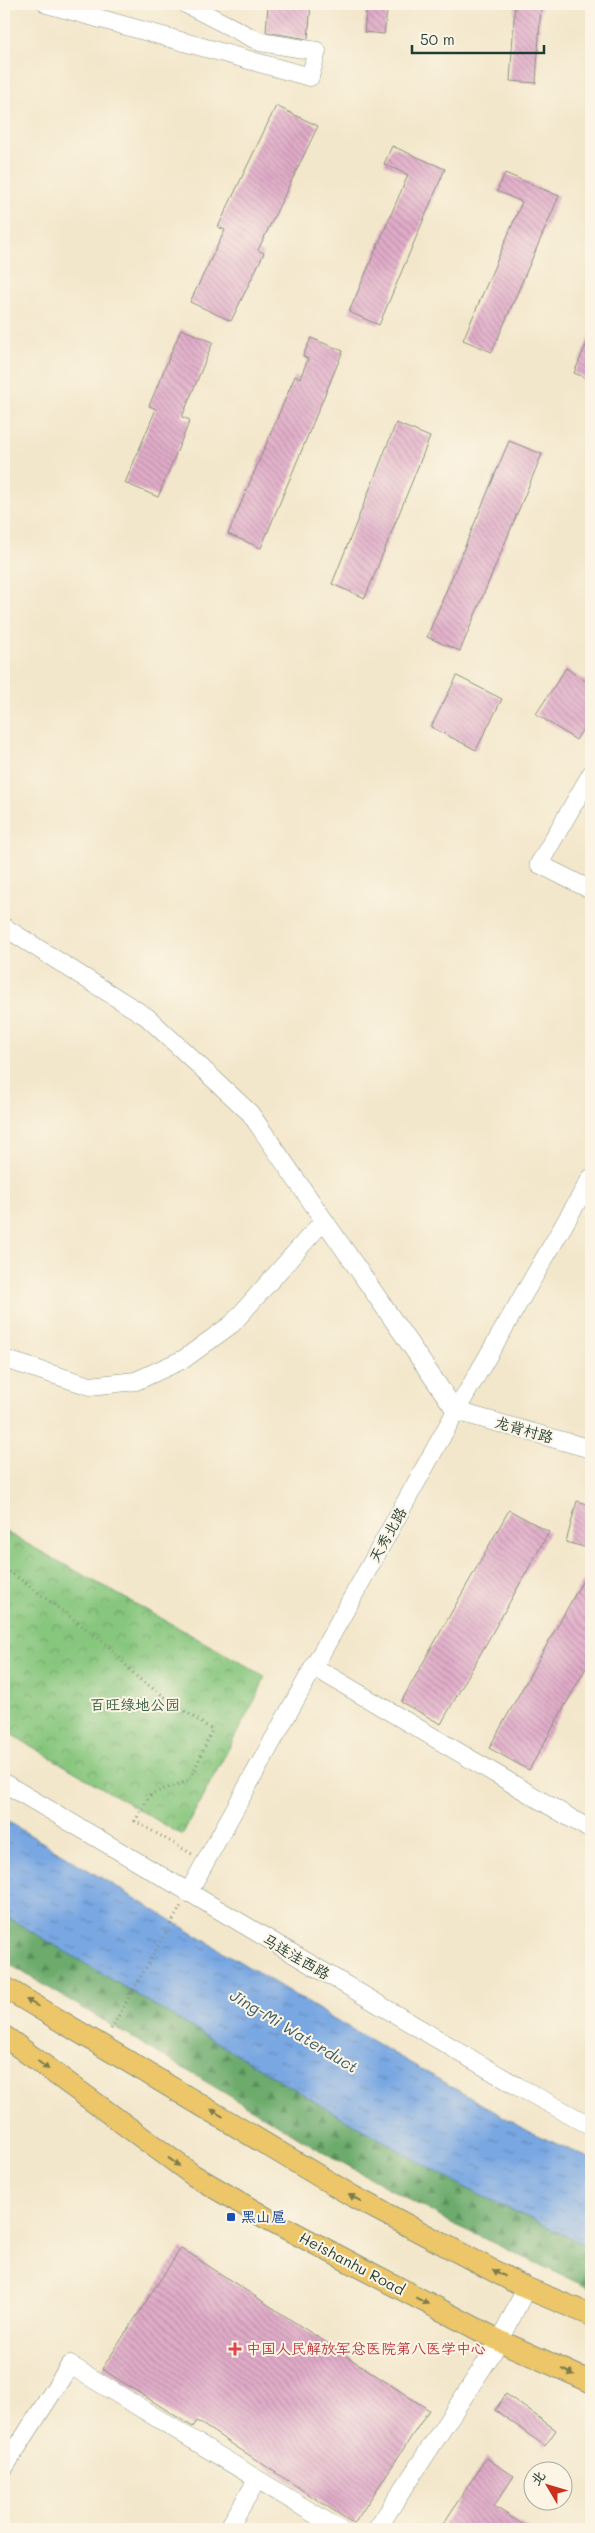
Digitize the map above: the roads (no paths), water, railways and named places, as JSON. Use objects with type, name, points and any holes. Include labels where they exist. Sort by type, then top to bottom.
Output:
[{"type":"main road","points":[[4,1987],[102,2044],[354,2197],[526,2288],[591,2315]]},
{"type":"main road","name":"Heishanhu Road","points":[[4,2036],[193,2176],[266,2218],[500,2341],[591,2382]]},
{"type":"street","points":[[47,4],[310,77],[317,52],[260,42],[186,4]]},
{"type":"street","points":[[591,774],[539,864],[591,890]]},
{"type":"street","points":[[4,927],[147,1017],[250,1113],[456,1411]]},
{"type":"street","name":"天秀北路","points":[[188,1893],[456,1411],[591,1178]]},
{"type":"street","points":[[4,1359],[90,1386],[136,1381],[184,1360],[232,1324],[324,1220]]},
{"type":"street","name":"龙背村路","points":[[456,1411],[591,1449]]},
{"type":"street","points":[[314,1667],[591,1830]]},
{"type":"street","name":"马连洼西路","points":[[4,1783],[509,2081],[591,2126]]},
{"type":"street","points":[[377,2529],[500,2341],[526,2288]]},
{"type":"street","points":[[4,2468],[70,2365],[339,2529]]},
{"type":"street","points":[[228,2529],[257,2480]]},
{"type":"water","name":"Jing-Mi Waterduct","points":[[4,1819],[341,2023],[530,2132],[591,2159],[591,2248],[464,2187],[341,2117],[4,1915]]},
{"type":"place","name":"黑山扈","points":[[231,2217]]},
{"type":"place","name":"中国人民解放军总医院第八医学中心","points":[[235,2349]]},
{"type":"park label","name":"百旺绿地公园","points":[[135,1705]]}]
